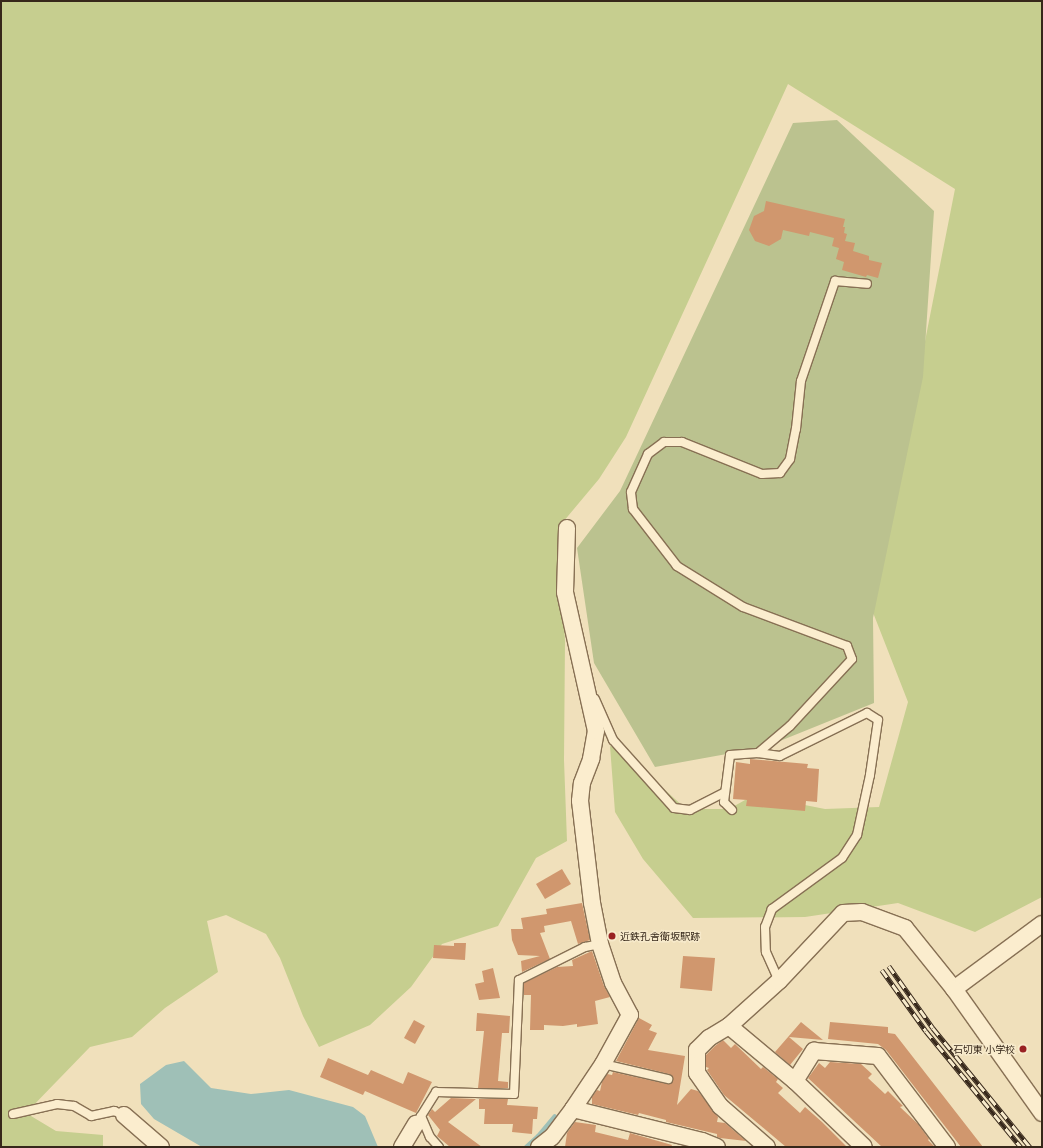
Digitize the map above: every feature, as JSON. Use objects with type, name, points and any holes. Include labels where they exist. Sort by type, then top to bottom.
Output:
[{"type":"street","points":[[539,1147],[552,1136],[573,1109],[603,1064],[630,1014],[613,983],[600,944],[592,903],[581,817],[582,783],[591,759],[596,731],[581,660],[574,640],[565,592],[567,528]]},
{"type":"street","points":[[768,1147],[720,1106],[697,1073],[697,1050],[709,1038],[729,1026],[779,981],[843,913],[862,912],[905,928],[954,989],[1042,1113]]},
{"type":"street","points":[[954,989],[1042,924]]},
{"type":"street","points":[[729,1026],[795,1081],[864,1147]]},
{"type":"street","points":[[795,1081],[814,1051],[878,1056],[947,1147]]},
{"type":"street","points":[[573,1109],[607,1119],[702,1141],[717,1147]]},
{"type":"street","points":[[124,1115],[161,1147]]},
{"type":"street","points":[[402,1147],[418,1120]]},
{"type":"lane","points":[[758,753],[790,726],[852,659],[848,646],[743,607],[677,566],[633,509],[631,492],[648,454],[664,442],[682,442],[762,474],[780,473],[790,458],[796,430],[801,381],[835,281],[867,284]]},
{"type":"lane","points":[[581,660],[590,690],[613,740],[674,808],[690,810],[725,792]]},
{"type":"lane","points":[[732,810],[724,802],[730,755],[758,753],[780,756],[867,713],[878,720],[870,775],[857,835],[842,858],[772,909],[765,928],[766,952],[779,981]]},
{"type":"lane","points":[[439,1147],[418,1120],[436,1092],[514,1094],[519,980],[585,947],[600,944]]},
{"type":"lane","points":[[603,1064],[668,1079]]},
{"type":"lane","points":[[13,1114],[57,1104],[74,1106],[91,1116],[114,1111],[124,1115]]},
{"type":"green space","points":[[1,1],[1042,1],[1042,897],[975,932],[898,903],[805,917],[693,918],[643,859],[615,812],[610,746],[623,752],[686,809],[729,809],[754,795],[825,809],[879,807],[908,702],[872,610],[955,189],[788,84],[626,437],[599,479],[558,528],[565,641],[564,760],[567,841],[536,858],[498,926],[442,944],[411,987],[370,1025],[319,1047],[303,1016],[280,958],[266,934],[226,915],[207,921],[218,972],[165,1008],[132,1037],[90,1047],[26,1113],[56,1131],[103,1135],[103,1147],[1,1147]]},
{"type":"green space","points":[[837,120],[934,211],[923,377],[873,618],[874,703],[765,747],[655,767],[594,663],[577,548],[620,491],[793,123]]},
{"type":"water","points":[[184,1061],[211,1088],[251,1094],[289,1090],[353,1107],[365,1116],[378,1147],[202,1147],[154,1119],[141,1104],[140,1084],[166,1065]]},
{"type":"building","points":[[766,201],[845,219],[843,227],[845,227],[844,233],[847,234],[845,241],[855,243],[853,251],[869,256],[869,260],[882,263],[878,278],[867,275],[866,277],[842,270],[844,262],[836,259],[839,248],[832,246],[834,238],[810,232],[809,236],[783,230],[781,239],[769,246],[755,241],[749,230],[754,216],[764,211]]},
{"type":"building","points":[[750,759],[808,764],[807,768],[819,769],[817,802],[806,801],[805,811],[746,806],[747,800],[733,799],[736,762],[750,764]]},
{"type":"building","points":[[562,869],[571,884],[545,899],[536,884]]},
{"type":"building","points":[[582,903],[590,940],[578,944],[571,921],[544,926],[545,932],[540,933],[550,959],[522,972],[521,961],[540,956],[518,955],[512,940],[511,929],[523,929],[521,918],[547,914],[546,909]]},
{"type":"building","points":[[454,943],[466,943],[465,960],[433,958],[434,945],[454,946]]},
{"type":"building","points":[[592,951],[604,986],[610,997],[595,1001],[598,1024],[577,1027],[577,1024],[563,1026],[544,1025],[544,1030],[530,1030],[531,995],[524,995],[524,983],[557,967],[573,966],[572,960]]},
{"type":"building","points":[[683,956],[715,958],[712,991],[680,988]]},
{"type":"building","points":[[493,968],[500,998],[479,1000],[475,984],[484,982],[482,971]]},
{"type":"building","points":[[477,1013],[510,1016],[509,1033],[502,1033],[498,1081],[508,1082],[508,1088],[478,1088],[484,1031],[476,1031]]},
{"type":"building","points":[[639,1018],[652,1025],[649,1030],[657,1033],[648,1050],[685,1056],[677,1105],[691,1089],[698,1091],[718,1117],[717,1122],[725,1123],[746,1141],[720,1138],[717,1137],[717,1134],[666,1122],[666,1120],[592,1104],[592,1097],[597,1090],[600,1091],[602,1082],[607,1074],[612,1075],[613,1072],[667,1084],[672,1082],[673,1077],[669,1074],[616,1061]]},
{"type":"building","points":[[414,1020],[425,1026],[415,1044],[404,1038]]},
{"type":"building","points":[[801,1022],[823,1040],[789,1037],[803,1049],[790,1065],[775,1052]]},
{"type":"building","points":[[830,1022],[888,1027],[888,1033],[895,1034],[983,1147],[961,1147],[886,1050],[878,1044],[828,1039]]},
{"type":"building","points":[[723,1040],[731,1048],[735,1044],[761,1069],[763,1067],[778,1079],[776,1082],[783,1088],[778,1093],[800,1113],[805,1107],[847,1147],[786,1147],[724,1095],[707,1070],[709,1068],[706,1067],[706,1055]]},
{"type":"building","points":[[328,1058],[368,1075],[371,1070],[403,1084],[408,1072],[432,1082],[416,1113],[365,1091],[363,1095],[320,1077]]},
{"type":"building","points":[[830,1062],[861,1064],[872,1074],[868,1078],[885,1094],[888,1091],[903,1106],[900,1107],[918,1124],[929,1139],[928,1140],[935,1147],[882,1147],[808,1078],[819,1063],[825,1068]]},
{"type":"building","points":[[451,1098],[476,1099],[448,1122],[482,1147],[450,1147],[437,1136],[440,1130],[428,1115],[432,1109],[435,1112]]},
{"type":"building","points":[[479,1099],[508,1099],[507,1105],[538,1107],[537,1119],[533,1119],[532,1134],[512,1132],[513,1124],[484,1124],[485,1109],[479,1109]]},
{"type":"building","points":[[575,1122],[596,1125],[595,1132],[628,1140],[630,1133],[672,1145],[671,1147],[565,1147],[567,1133]]},
{"type":"waterway","points":[[526,1147],[538,1136],[555,1116]]},
{"type":"railway","points":[[889,966],[933,1028],[1030,1147]]},
{"type":"railway","points":[[882,970],[926,1031],[1021,1147]]},
{"type":"place","name":"近鉄孔舎衛坂駅跡","points":[[612,936]]},
{"type":"place","name":"石切東 小学校","points":[[1023,1049]]}]
